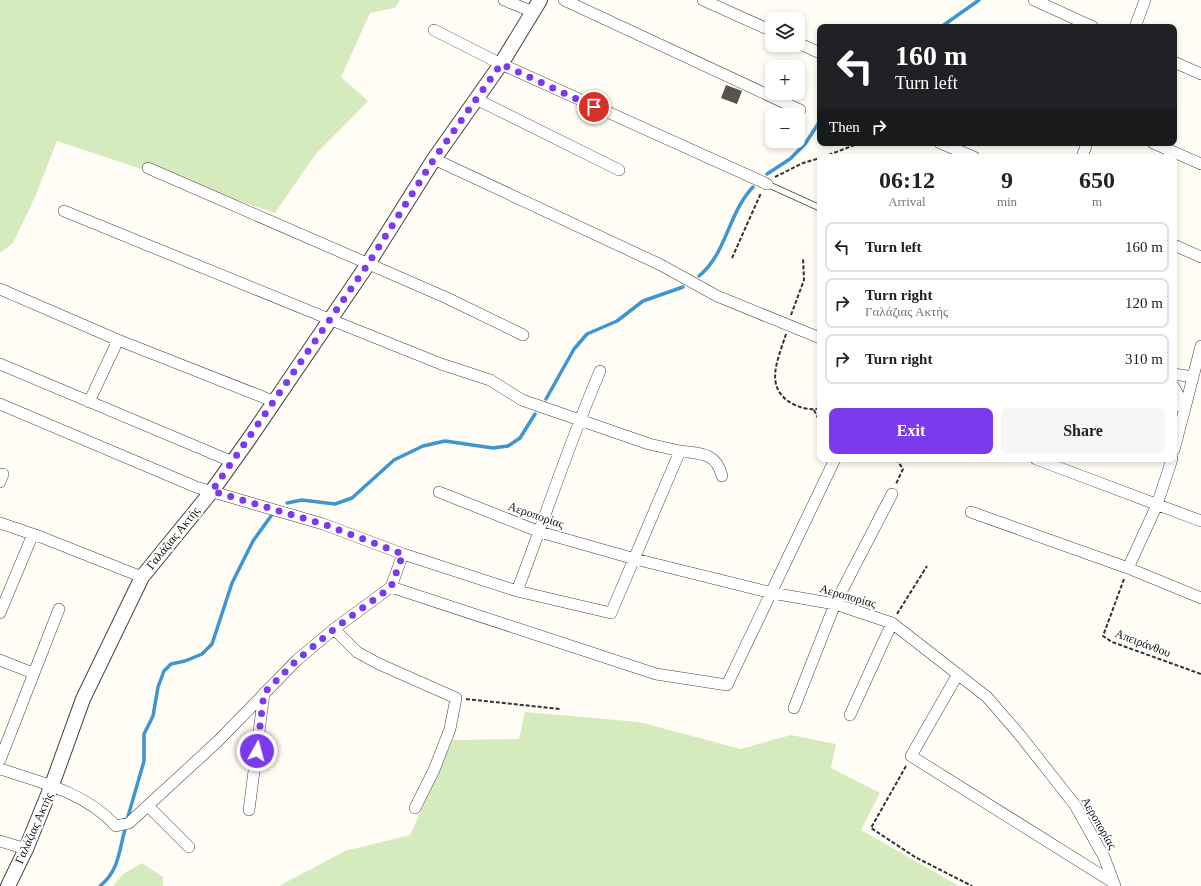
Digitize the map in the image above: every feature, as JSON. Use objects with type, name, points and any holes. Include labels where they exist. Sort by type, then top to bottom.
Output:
[{"type":"street","points":[[504,0],[533,12]]},
{"type":"street","name":"Γαλάζιας Ακτής","points":[[8,886],[26,849],[52,785],[84,698],[142,577],[212,491],[368,264],[434,159],[501,64],[540,0]]},
{"type":"street","points":[[564,0],[796,108]]},
{"type":"street","points":[[703,0],[765,28]]},
{"type":"street","points":[[1034,0],[1086,24]]},
{"type":"street","points":[[1136,24],[1145,0]]},
{"type":"street","points":[[434,30],[501,64],[767,184]]},
{"type":"street","points":[[805,46],[817,52]]},
{"type":"street","points":[[1177,63],[1201,74]]},
{"type":"street","points":[[476,99],[619,170]]},
{"type":"street","points":[[947,146],[967,154]]},
{"type":"street","points":[[1160,146],[1201,164]]},
{"type":"street","points":[[434,159],[661,266],[717,296],[817,337]]},
{"type":"street","points":[[148,168],[447,298],[523,335]]},
{"type":"street","points":[[64,211],[441,364],[490,380],[522,400],[649,444],[709,456],[720,465],[722,476]]},
{"type":"street","points":[[1177,246],[1201,257]]},
{"type":"street","points":[[0,288],[118,340],[273,401]]},
{"type":"street","points":[[89,402],[118,340]]},
{"type":"street","points":[[1177,437],[1201,346]]},
{"type":"street","points":[[0,364],[232,462]]},
{"type":"street","points":[[517,591],[540,532],[579,421],[600,371]]},
{"type":"street","points":[[1177,374],[1193,377]]},
{"type":"street","points":[[1177,393],[1185,408]]},
{"type":"street","points":[[0,404],[196,486],[323,524],[403,554],[517,591],[611,613],[680,451]]},
{"type":"street","points":[[1177,405],[1185,408]]},
{"type":"street","points":[[391,587],[656,674],[726,685],[834,462]]},
{"type":"street","points":[[1044,462],[1201,522]]},
{"type":"street","points":[[1128,568],[1157,505],[1171,462]]},
{"type":"street","name":"Αεροπορίας","points":[[439,492],[540,532],[635,559],[772,592],[835,604],[892,623],[987,697],[1024,740],[1075,806],[1104,857],[1114,884]]},
{"type":"street","points":[[794,708],[835,604],[892,494]]},
{"type":"street","points":[[971,512],[1128,568],[1201,598]]},
{"type":"street","points":[[0,523],[33,534],[142,577]]},
{"type":"street","points":[[0,613],[33,534]]},
{"type":"street","points":[[0,769],[52,785],[92,805],[116,826],[129,823],[172,781],[218,741],[297,660],[334,629],[391,587],[403,554]]},
{"type":"street","points":[[0,760],[59,609]]},
{"type":"street","points":[[850,715],[892,623]]},
{"type":"street","points":[[334,629],[357,652],[379,664],[456,698],[450,729],[434,770],[415,808]]},
{"type":"street","points":[[0,660],[33,673]]},
{"type":"street","points":[[958,674],[911,756],[1114,884]]},
{"type":"street","points":[[249,810],[264,693]]},
{"type":"street","points":[[148,806],[189,847]]},
{"type":"street","points":[[0,841],[26,849]]},
{"type":"lane","points":[[767,184],[817,207]]},
{"type":"path","points":[[829,154],[852,146]]},
{"type":"path","points":[[732,258],[758,197],[770,179],[803,163],[817,158]]},
{"type":"path","points":[[803,258],[804,280],[788,326],[776,366],[774,379],[777,390],[786,400],[799,406],[814,410],[817,409]]},
{"type":"path","points":[[814,410],[817,416]]},
{"type":"path","points":[[892,494],[903,469],[898,462]]},
{"type":"path","points":[[892,623],[928,566]]},
{"type":"path","name":"Απειράνθου","points":[[1128,568],[1103,636],[1112,642],[1201,674]]},
{"type":"path","points":[[456,698],[560,709]]},
{"type":"path","points":[[911,756],[871,828],[915,857],[972,886]]},
{"type":"green space","points":[[0,0],[400,0],[395,8],[370,13],[341,77],[368,101],[315,155],[275,213],[57,141],[35,197],[13,243],[0,253]]},
{"type":"green space","points":[[525,712],[639,722],[741,749],[791,735],[836,744],[831,768],[880,793],[861,830],[959,886],[279,886],[345,851],[410,835],[453,740],[519,739]]},
{"type":"green space","points":[[142,863],[163,877],[163,886],[113,886],[123,874]]},
{"type":"building","points":[[726,85],[742,91],[737,104],[721,98]]},
{"type":"waterway","points":[[945,24],[979,0]]},
{"type":"waterway","points":[[767,174],[790,159],[805,144],[817,126]]},
{"type":"waterway","points":[[699,276],[716,256],[738,209],[753,187]]},
{"type":"waterway","points":[[546,399],[574,349],[587,334],[617,321],[643,301],[683,287]]},
{"type":"waterway","points":[[287,503],[302,500],[335,504],[352,498],[394,460],[423,446],[445,441],[493,448],[508,446],[520,438],[535,414]]},
{"type":"waterway","points":[[127,820],[144,761],[144,734],[153,716],[158,687],[164,671],[171,664],[185,661],[202,654],[212,644],[232,583],[253,541],[271,516]]},
{"type":"waterway","points":[[100,886],[112,873],[118,858],[126,826]]},
{"type":"route","points":[[257,751],[264,693],[297,660],[334,629],[391,587],[403,554],[323,524],[272,507],[212,491],[368,264],[434,159],[501,64],[594,107]]}]
